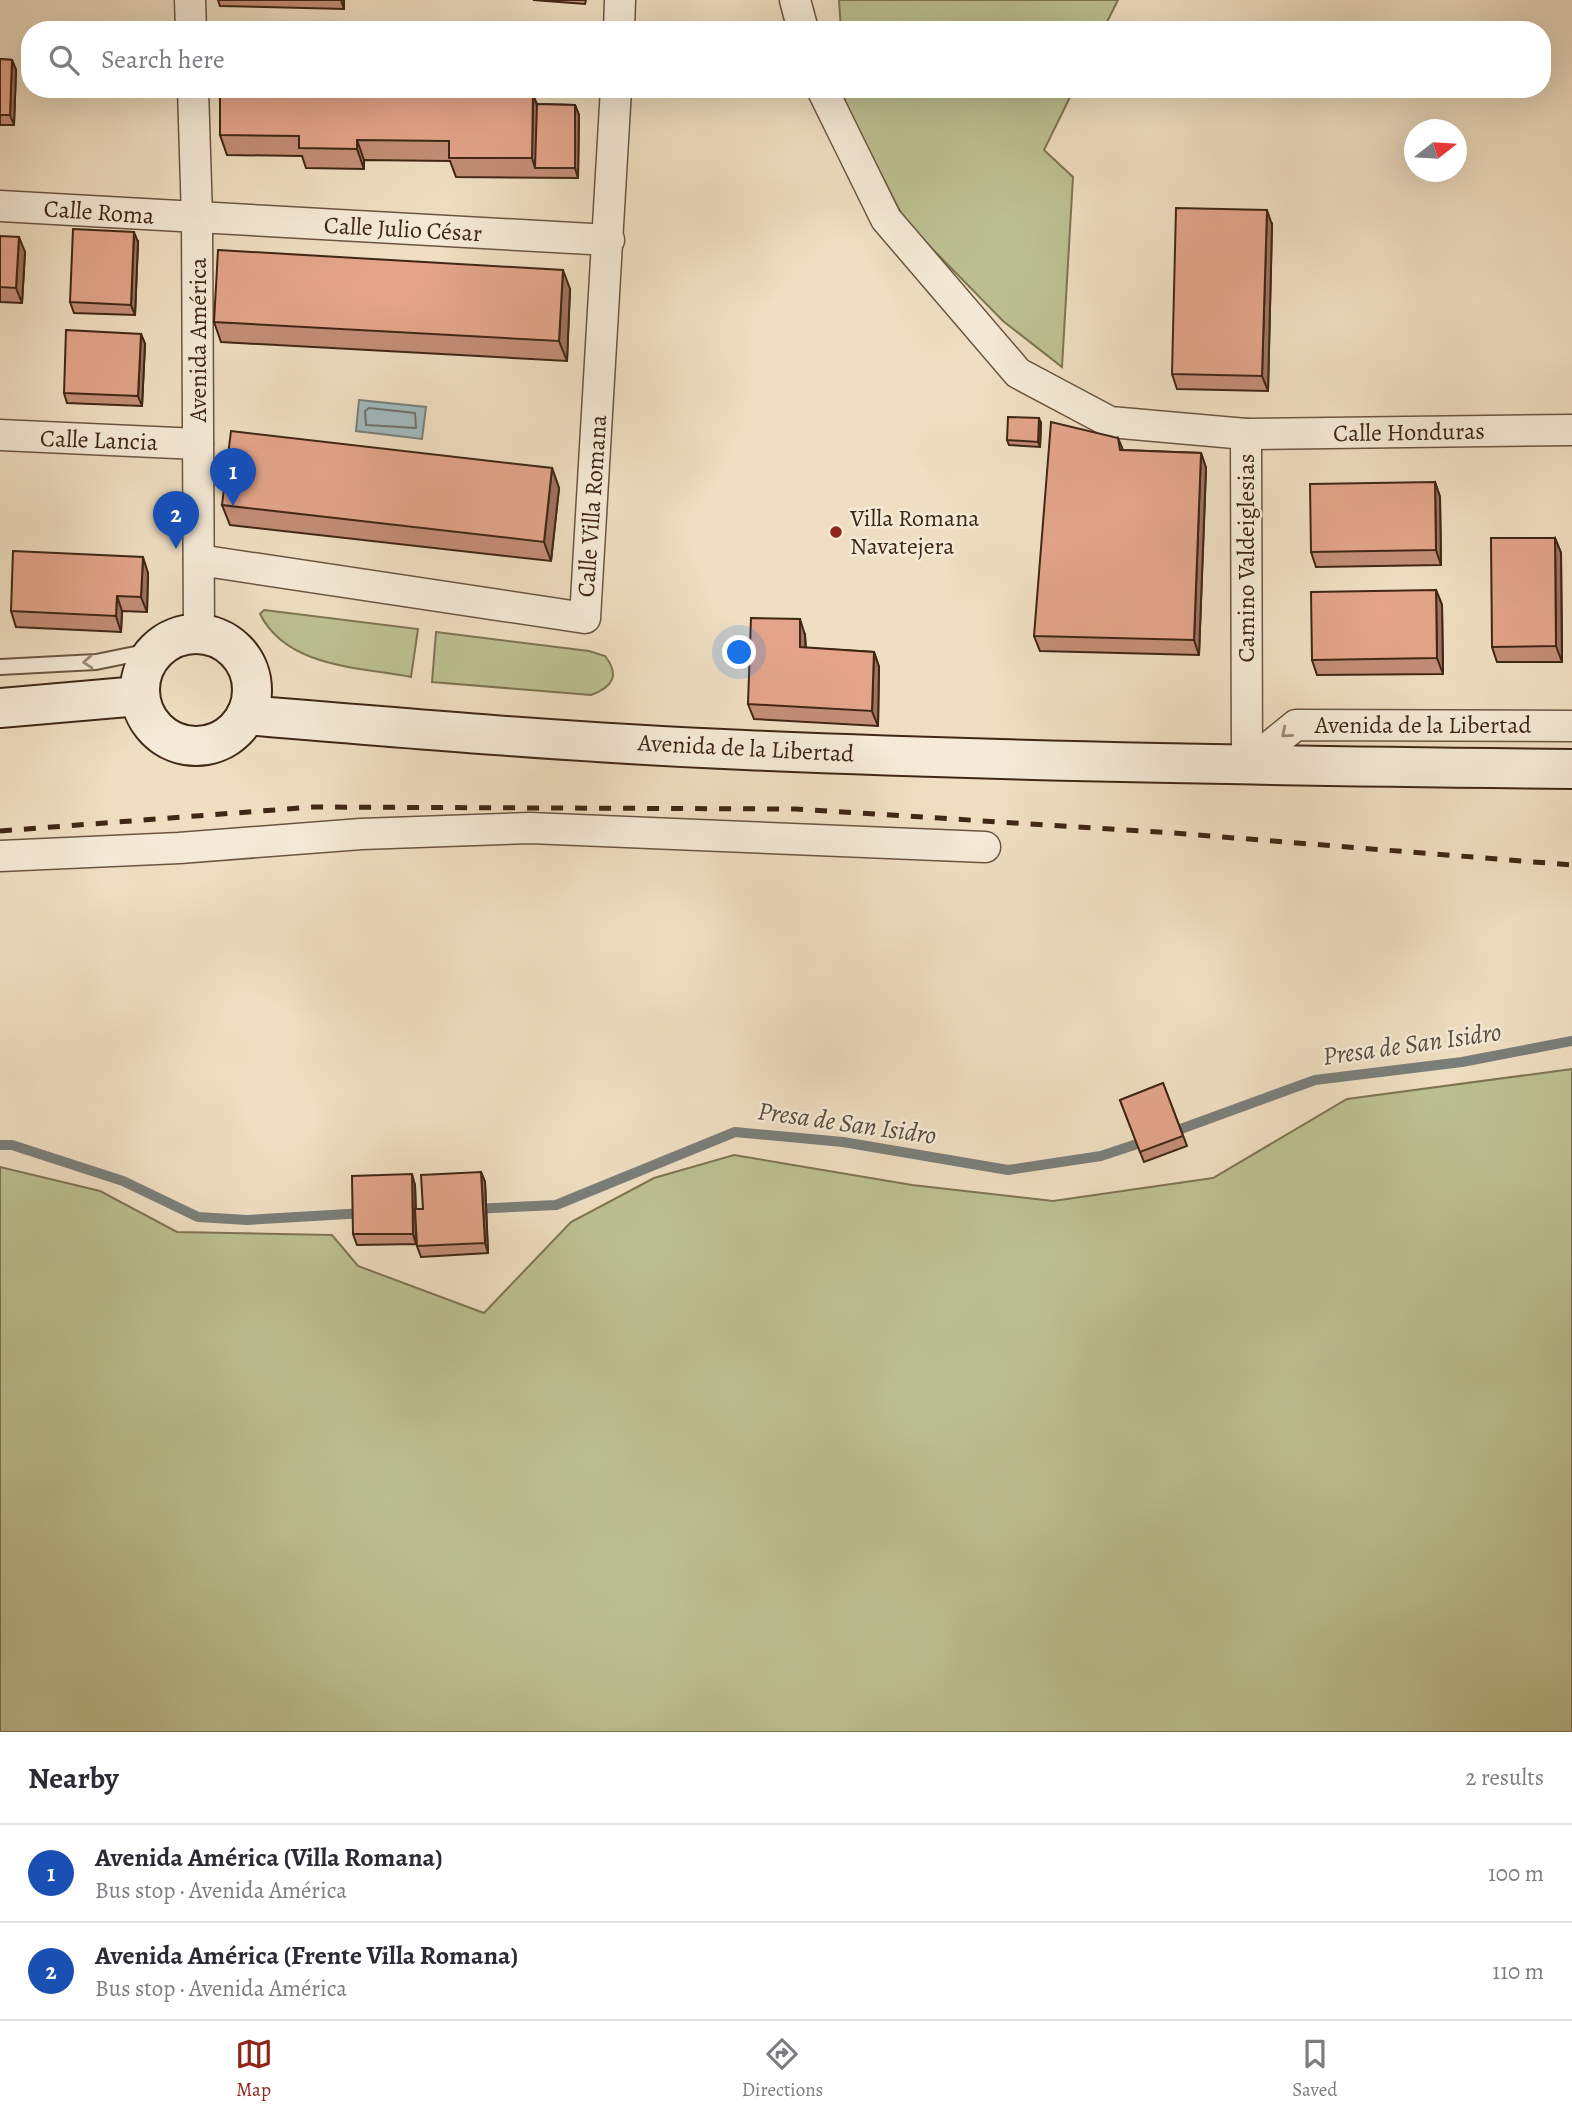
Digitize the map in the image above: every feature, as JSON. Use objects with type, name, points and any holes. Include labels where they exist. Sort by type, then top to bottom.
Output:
[{"type":"main road","points":[[200,634],[226,641],[247,666],[252,699],[246,715],[223,739],[206,746],[188,746],[170,740],[155,729],[144,714],[139,696],[139,679],[155,650],[179,635],[200,634]]},
{"type":"main road","points":[[0,708],[139,696]]},
{"type":"main road","name":"Avenida de la Libertad","points":[[246,715],[744,750],[1247,765],[1572,769]]},
{"type":"street","points":[[190,0],[191,21]]},
{"type":"street","points":[[619,21],[620,0]]},
{"type":"street","points":[[795,0],[801,21]]},
{"type":"street","name":"Avenida América","points":[[193,98],[197,218],[200,634]]},
{"type":"street","name":"Calle Villa Romana","points":[[199,560],[585,618],[616,98]]},
{"type":"street","name":"Camino Valdeiglesias","points":[[826,98],[886,219],[1018,373],[1110,422],[1245,434],[1247,765]]},
{"type":"street","name":"Calle Roma","points":[[0,206],[197,218]]},
{"type":"street","name":"Calle Julio César","points":[[197,218],[609,240]]},
{"type":"street","name":"Calle Honduras","points":[[1245,434],[1572,430]]},
{"type":"street","name":"Calle Lancia","points":[[0,435],[198,444]]},
{"type":"street","name":"Avenida de la Libertad","points":[[1247,765],[1296,724],[1572,726]]},
{"type":"street","points":[[0,856],[179,848],[361,834],[530,828],[985,847]]},
{"type":"lane","points":[[0,667],[96,662],[155,650]]},
{"type":"green space","points":[[839,0],[1118,0],[1108,21],[840,21]]},
{"type":"green space","points":[[845,98],[1070,98],[1044,150],[1073,177],[1062,367],[1003,321],[905,221],[845,104]]},
{"type":"green space","points":[[264,610],[418,629],[411,677],[348,667],[306,655],[272,632],[260,614]]},
{"type":"green space","points":[[436,632],[589,651],[605,656],[612,669],[612,680],[605,688],[591,695],[432,682]]},
{"type":"green space","points":[[1572,1069],[1572,1732],[0,1732],[0,1167],[100,1191],[177,1232],[332,1235],[358,1266],[484,1313],[571,1222],[654,1178],[734,1155],[912,1185],[1053,1201],[1213,1178],[1347,1099]]},
{"type":"water","points":[[359,400],[426,407],[422,439],[356,431]]},
{"type":"building","points":[[0,59],[12,60],[10,115],[0,115]]},
{"type":"building","points":[[220,98],[533,98],[532,158],[449,158],[449,141],[357,140],[357,149],[299,148],[299,136],[220,135]]},
{"type":"building","points":[[537,104],[575,105],[575,168],[535,168]]},
{"type":"building","points":[[1176,208],[1267,210],[1262,376],[1172,374]]},
{"type":"building","points":[[73,229],[134,232],[131,305],[70,302]]},
{"type":"building","points":[[0,236],[19,237],[16,288],[0,287]]},
{"type":"building","points":[[218,250],[563,270],[559,341],[214,322]]},
{"type":"building","points":[[66,330],[141,334],[138,396],[64,393]]},
{"type":"building","points":[[1008,417],[1039,418],[1038,442],[1007,440]]},
{"type":"building","points":[[1051,422],[1118,438],[1120,450],[1201,453],[1194,640],[1034,636]]},
{"type":"building","points":[[231,431],[552,468],[544,542],[222,505]]},
{"type":"building","points":[[1435,482],[1436,550],[1311,552],[1310,484]]},
{"type":"building","points":[[1491,538],[1555,538],[1556,646],[1492,647]]},
{"type":"building","points":[[13,551],[143,557],[141,597],[117,596],[116,616],[11,611]]},
{"type":"building","points":[[1436,590],[1437,658],[1312,660],[1311,592]]},
{"type":"building","points":[[751,618],[800,619],[800,647],[874,652],[872,711],[748,704]]},
{"type":"building","points":[[1163,1083],[1183,1136],[1140,1152],[1120,1100]]},
{"type":"building","points":[[481,1172],[485,1243],[417,1246],[415,1209],[423,1209],[421,1175]]},
{"type":"building","points":[[412,1174],[413,1234],[353,1234],[352,1176]]},
{"type":"waterway","name":"Presa de San Isidro","points":[[1167,1134],[1315,1080],[1462,1062],[1572,1041]]},
{"type":"waterway","name":"Presa de San Isidro","points":[[472,1209],[556,1205],[735,1132],[843,1142],[1008,1170],[1101,1156],[1149,1140]]},
{"type":"waterway","name":"Presa de San Isidro","points":[[0,1145],[12,1145],[123,1181],[198,1217],[247,1220],[365,1213]]},
{"type":"railway","points":[[0,831],[313,807],[796,809],[1173,833],[1572,865]]},
{"type":"place","name":"Avenida América (Villa Romana)","points":[[233,506]]},
{"type":"place","name":"Villa Romana Navatejera","points":[[836,532]]},
{"type":"place","name":"Avenida América (Frente Villa Romana)","points":[[176,549]]}]
